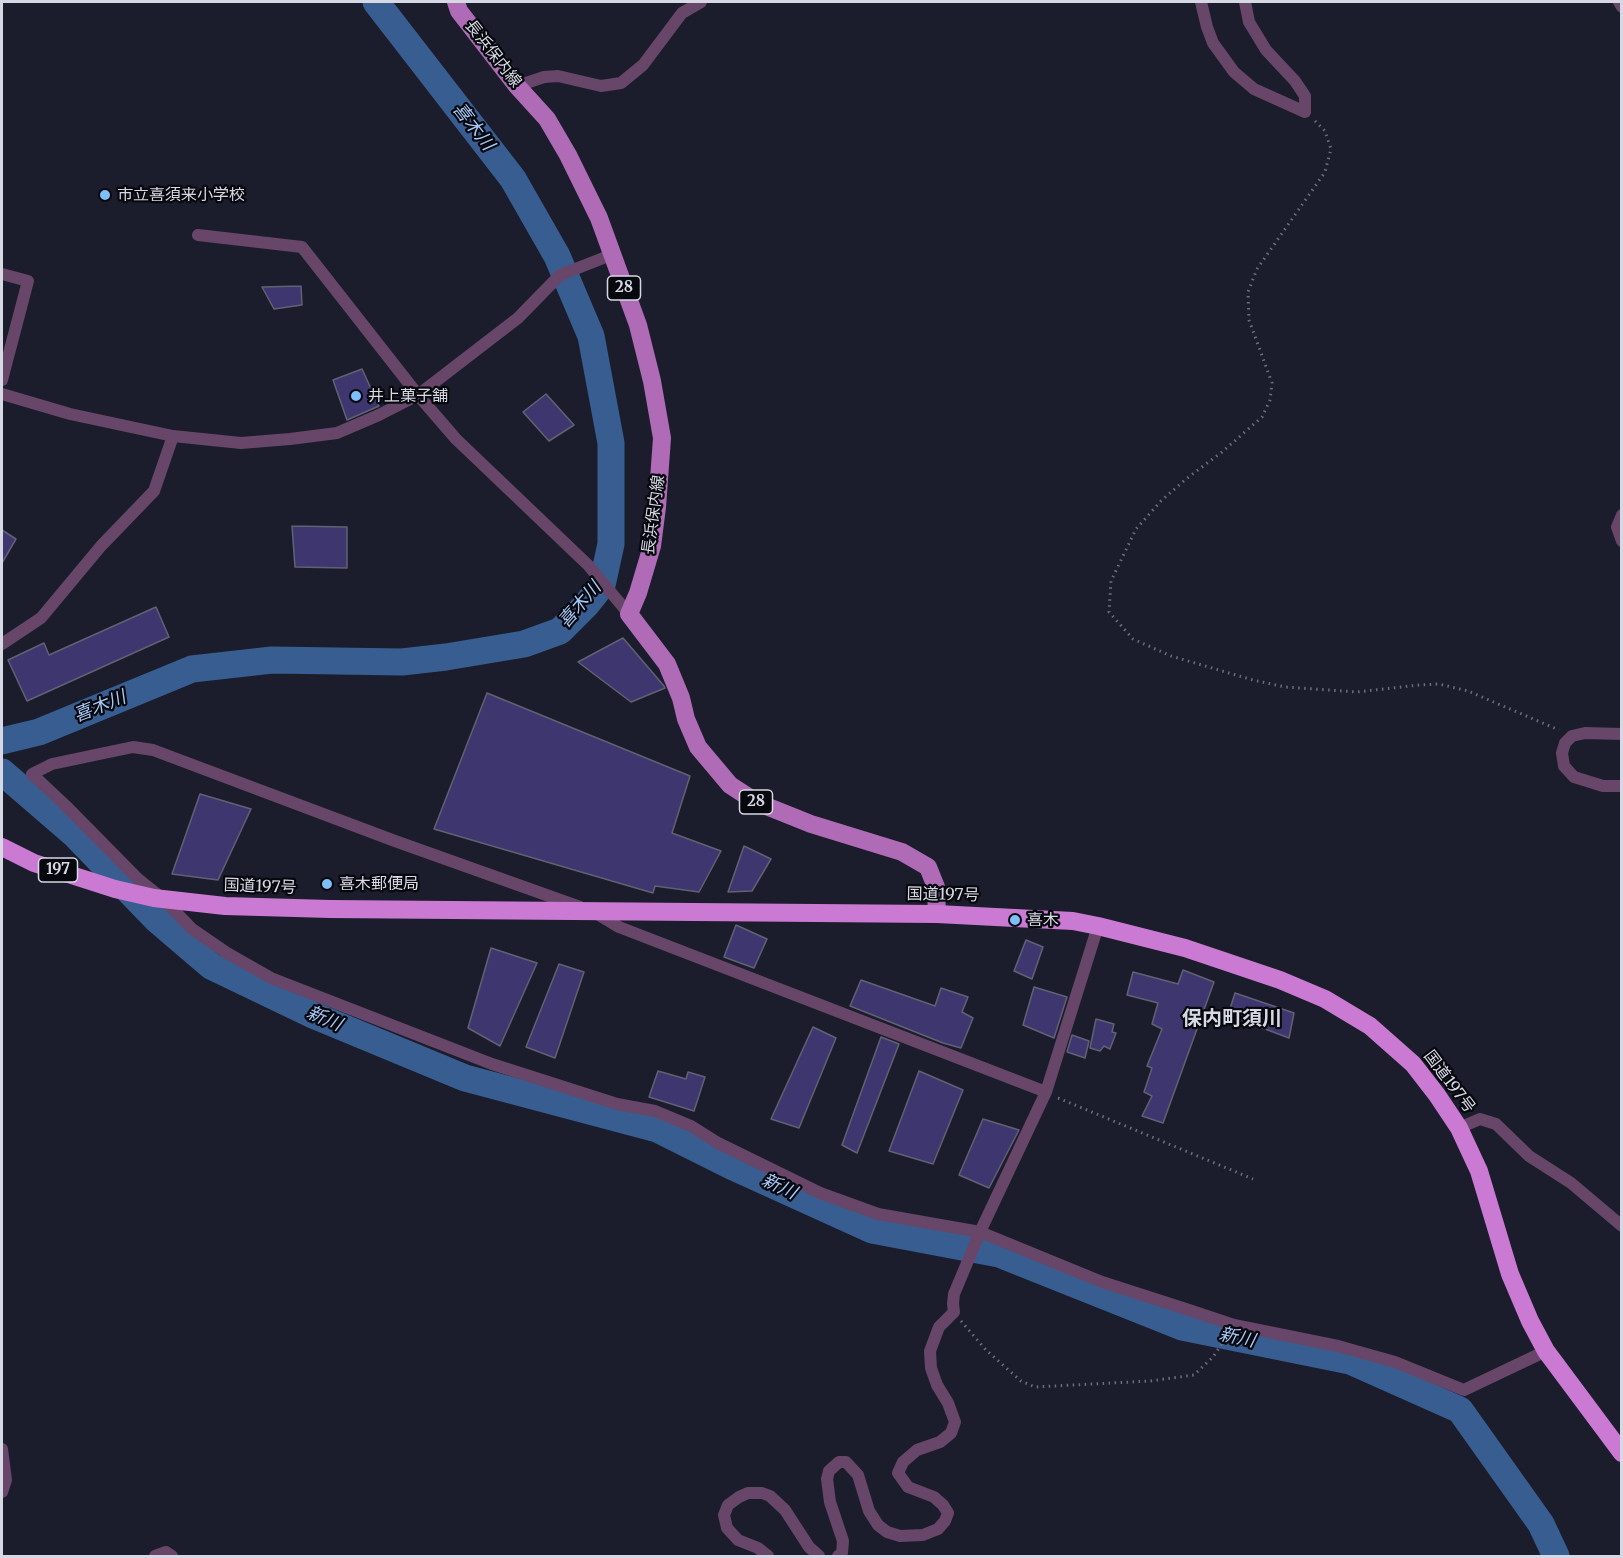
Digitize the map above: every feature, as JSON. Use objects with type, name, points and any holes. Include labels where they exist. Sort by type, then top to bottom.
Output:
[{"type":"highway","name":"国道197号","points":[[2,847],[34,863],[115,889],[158,899],[225,906],[1026,917],[1098,926],[1196,952],[1280,980],[1325,999],[1370,1026],[1413,1064],[1459,1128],[1479,1171],[1510,1274],[1546,1351],[1622,1454]]},
{"type":"main road","name":"長浜保内線","points":[[455,5],[517,86],[547,119],[568,155],[598,218],[607,256],[638,325],[652,381],[662,438],[652,546],[638,593],[625,610]]},
{"type":"main road","name":"28","points":[[625,610],[667,664],[698,747],[730,785],[756,802],[811,824],[902,852],[928,867],[936,887],[937,914]]},
{"type":"street","points":[[517,86],[544,77],[558,76],[601,86],[621,83],[643,65],[682,13],[701,2]]},
{"type":"street","points":[[1201,2],[1213,43],[1234,72],[1254,89],[1305,112],[1305,96],[1295,81],[1266,50],[1249,22],[1245,2]]},
{"type":"street","points":[[1619,2],[1622,7]]},
{"type":"street","points":[[198,235],[302,247],[418,395],[456,439],[588,565],[625,610]]},
{"type":"street","points":[[2,394],[69,414],[172,436],[241,443],[290,440],[337,433],[418,395],[518,318],[560,275],[607,256]]},
{"type":"street","points":[[2,274],[27,281],[2,380]]},
{"type":"street","points":[[2,644],[41,618],[101,546],[154,491],[172,436]]},
{"type":"street","points":[[1622,515],[1617,527],[1622,542]]},
{"type":"street","points":[[1622,734],[1586,733],[1572,736],[1564,743],[1562,753],[1564,766],[1574,777],[1604,786],[1622,786]]},
{"type":"street","points":[[1046,1092],[619,927],[591,911],[395,841],[153,750],[133,747],[52,764],[32,774],[65,804],[158,899],[192,929],[227,953],[271,978],[492,1064],[617,1104],[655,1111],[691,1126],[787,1178],[829,1197],[878,1214],[980,1232],[1102,1282],[1234,1325],[1338,1346],[1395,1362],[1464,1390],[1546,1351]]},
{"type":"street","points":[[838,1557],[842,1553],[843,1541],[830,1502],[827,1479],[833,1465],[839,1462],[846,1462],[858,1475],[869,1511],[878,1525],[887,1532],[900,1536],[923,1535],[939,1529],[945,1521],[948,1513],[943,1504],[934,1497],[908,1487],[898,1473],[903,1462],[917,1450],[940,1442],[951,1433],[955,1422],[931,1368],[930,1351],[939,1327],[954,1312],[954,1294],[980,1232],[1046,1092],[1098,926]]},
{"type":"street","points":[[1459,1128],[1480,1119],[1496,1124],[1529,1156],[1571,1183],[1622,1226]]},
{"type":"street","points":[[2,1449],[6,1480],[2,1492]]},
{"type":"street","points":[[768,1557],[758,1548],[738,1540],[727,1528],[724,1515],[728,1506],[748,1493],[762,1493],[770,1496],[785,1510],[809,1547],[819,1557]]},
{"type":"street","points":[[155,1557],[166,1552],[172,1557]]},
{"type":"path","points":[[1305,112],[1325,131],[1331,149],[1325,172],[1257,269],[1248,292],[1249,320],[1272,383],[1270,400],[1262,417],[1161,501],[1136,529],[1111,581],[1109,612],[1133,639],[1171,656],[1253,680],[1285,687],[1357,692],[1439,684],[1468,691],[1572,736]]},
{"type":"path","points":[[1046,1092],[1253,1179]]},
{"type":"path","points":[[954,1312],[986,1350],[1021,1381],[1035,1387],[1149,1381],[1194,1375],[1213,1358],[1234,1325]]},
{"type":"building","points":[[301,286],[302,305],[274,309],[262,287]]},
{"type":"building","name":"井上菓子舗","points":[[362,369],[379,406],[347,420],[333,380]]},
{"type":"building","points":[[546,394],[574,425],[549,441],[523,412]]},
{"type":"building","points":[[292,526],[347,527],[347,568],[295,567]]},
{"type":"building","points":[[2,530],[16,539],[2,563]]},
{"type":"building","points":[[156,607],[169,637],[27,701],[8,660],[44,643],[49,655]]},
{"type":"building","points":[[623,638],[665,688],[631,702],[578,662]]},
{"type":"building","points":[[487,693],[690,776],[672,833],[721,851],[699,892],[655,886],[653,893],[434,829]]},
{"type":"building","points":[[200,794],[251,809],[218,880],[172,874]]},
{"type":"building","points":[[744,846],[771,859],[752,891],[728,892]]},
{"type":"building","points":[[736,925],[767,939],[754,968],[724,957]]},
{"type":"building","points":[[1026,940],[1043,947],[1032,979],[1014,971]]},
{"type":"building","points":[[491,948],[537,963],[500,1046],[468,1028]]},
{"type":"building","points":[[559,964],[584,972],[555,1058],[526,1047]]},
{"type":"building","points":[[1183,970],[1214,982],[1163,1123],[1142,1116],[1152,1096],[1144,1092],[1152,1068],[1147,1066],[1162,1029],[1152,1024],[1158,1003],[1127,995],[1133,972],[1178,984]]},
{"type":"building","points":[[861,980],[935,1006],[941,988],[968,997],[962,1012],[973,1018],[961,1048],[850,1006]]},
{"type":"building","points":[[1034,987],[1067,997],[1054,1038],[1023,1025]]},
{"type":"building","points":[[1235,993],[1294,1013],[1289,1038],[1228,1015]]},
{"type":"building","points":[[1096,1019],[1114,1024],[1112,1032],[1116,1033],[1110,1049],[1104,1046],[1100,1051],[1090,1048]]},
{"type":"building","points":[[813,1027],[836,1038],[799,1128],[771,1119]]},
{"type":"building","points":[[1072,1035],[1089,1041],[1085,1058],[1067,1052]]},
{"type":"building","points":[[881,1037],[899,1044],[857,1153],[842,1145]]},
{"type":"building","points":[[658,1071],[686,1079],[688,1072],[705,1077],[694,1111],[649,1097]]},
{"type":"building","points":[[919,1071],[963,1090],[933,1164],[889,1151]]},
{"type":"building","points":[[983,1119],[1019,1130],[989,1188],[959,1175]]},
{"type":"waterway","name":"喜木川","points":[[2,741],[39,732],[192,669],[272,660],[402,662],[524,644],[560,631],[602,585],[611,544],[611,443],[591,336],[557,256],[513,179],[376,2]]},
{"type":"waterway","name":"新川","points":[[2,772],[74,834],[156,919],[211,966],[313,1015],[465,1078],[657,1129],[731,1166],[872,1230],[999,1254],[1182,1327],[1350,1361],[1460,1410],[1541,1524],[1556,1556]]},
{"type":"place","name":"市立喜須来小学校","points":[[105,195]]},
{"type":"place","name":"井上菓子舗","points":[[356,396]]},
{"type":"place","name":"喜木郵便局","points":[[327,884]]},
{"type":"place","name":"喜木","points":[[1015,920]]},
{"type":"district","name":"保内町須川","points":[[1232,1019]]}]
